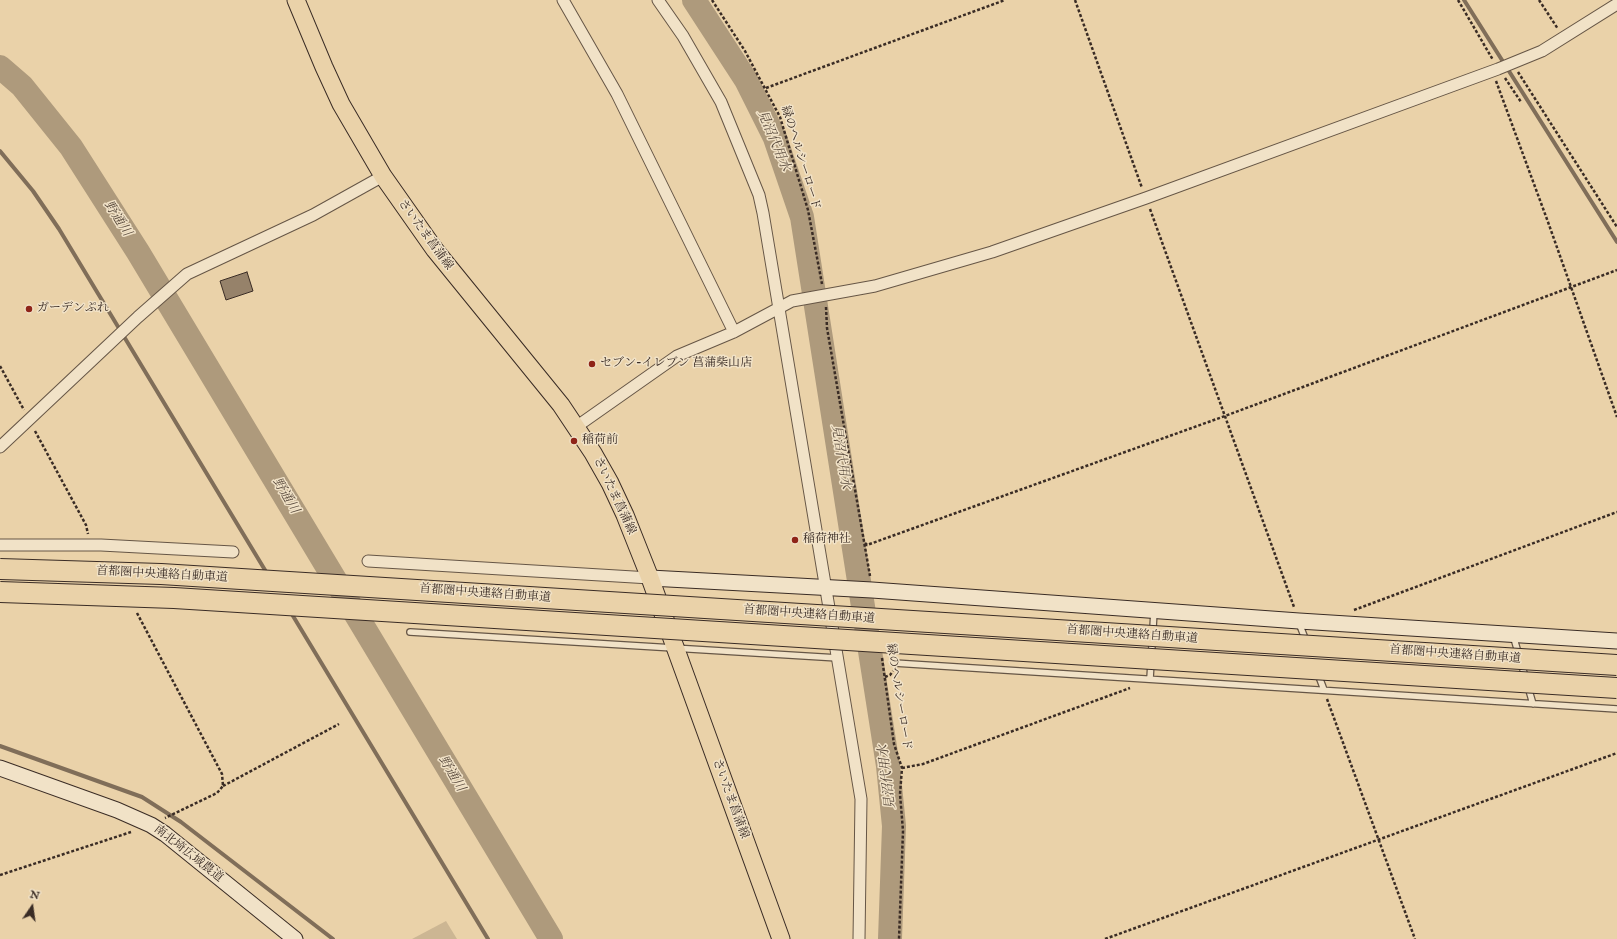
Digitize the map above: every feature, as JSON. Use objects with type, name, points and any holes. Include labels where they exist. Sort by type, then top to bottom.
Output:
[{"type":"highway","name":"首都圏中央連絡自動車道","points":[[0,568],[161,574],[1617,665]]},
{"type":"highway","name":"首都圏中央連絡自動車道","points":[[0,592],[174,598],[1617,688]]},
{"type":"main road","name":"さいたま菖蒲線","points":[[296,0],[341,104],[384,176],[434,250],[543,382],[576,427],[610,483],[625,515],[650,578],[674,648],[781,939]]},
{"type":"street","points":[[563,0],[617,94],[734,332]]},
{"type":"street","points":[[658,0],[683,36],[721,102],[759,195],[861,799],[859,939]]},
{"type":"street","points":[[576,427],[677,356],[734,332],[792,301],[820,293],[875,286],[992,252],[1146,198],[1495,70],[1542,51],[1617,4]]},
{"type":"street","points":[[0,448],[138,317],[187,274],[313,215],[384,176]]},
{"type":"street","points":[[0,545],[90,544],[233,552]]},
{"type":"street","points":[[368,562],[872,590],[1298,621],[1617,641]]},
{"type":"street","name":"南北埼広域農道","points":[[0,768],[156,822],[165,834],[295,939]]},
{"type":"lane","points":[[1150,678],[1154,611]]},
{"type":"lane","points":[[1298,621],[1311,656]]},
{"type":"lane","points":[[410,632],[838,658]]},
{"type":"lane","points":[[1513,634],[1533,704]]},
{"type":"lane","points":[[1314,662],[1324,690]]},
{"type":"lane","points":[[894,663],[1150,678],[1617,709]]},
{"type":"path","name":"緑のヘルシーロード","points":[[712,0],[745,51],[766,88],[780,117],[808,210],[819,274],[820,293]]},
{"type":"path","points":[[766,88],[1005,0]]},
{"type":"path","points":[[1075,0],[1298,621]]},
{"type":"path","points":[[1458,0],[1495,70],[1570,288],[1617,417]]},
{"type":"path","points":[[1540,0],[1563,38]]},
{"type":"path","points":[[1512,63],[1617,227]]},
{"type":"path","points":[[1495,70],[1521,102]]},
{"type":"path","points":[[865,543],[867,545],[1225,416],[1617,270]]},
{"type":"path","points":[[826,304],[827,328],[865,543],[870,581]]},
{"type":"path","points":[[0,366],[86,525],[90,544]]},
{"type":"path","points":[[1342,624],[1349,612],[1617,512]]},
{"type":"path","points":[[134,607],[222,774],[223,786]]},
{"type":"path","name":"緑のヘルシーロード","points":[[882,654],[894,744],[902,768],[900,794],[903,832],[899,939]]},
{"type":"path","points":[[902,768],[923,764],[1126,689],[1150,678]]},
{"type":"path","points":[[1324,690],[1415,939]]},
{"type":"path","points":[[0,875],[156,822],[217,792],[223,786],[340,724]]},
{"type":"path","points":[[1105,939],[1617,753]]},
{"type":"shaded area","points":[[446,921],[457,939],[412,939]]},
{"type":"building","points":[[247,272],[253,291],[226,300],[220,281]]},
{"type":"waterway","name":"見沼代用水","points":[[694,0],[746,80],[775,138],[802,217],[888,766],[894,826],[890,939]]},
{"type":"waterway","points":[[1464,0],[1617,242]]},
{"type":"waterway","name":"野通川","points":[[0,67],[22,86],[71,147],[138,252],[551,939]]},
{"type":"waterway","points":[[0,151],[33,191],[59,229],[268,575]]},
{"type":"waterway","points":[[290,611],[488,939]]},
{"type":"waterway","points":[[0,746],[142,797],[181,822],[333,939]]},
{"type":"place","name":"ガーデンぷれ","points":[[29,309]]},
{"type":"place","name":"セブン-イレブン 菖蒲柴山店","points":[[592,364]]},
{"type":"place","name":"稲荷前","points":[[574,441]]},
{"type":"place","name":"稲荷神社","points":[[795,540]]}]
